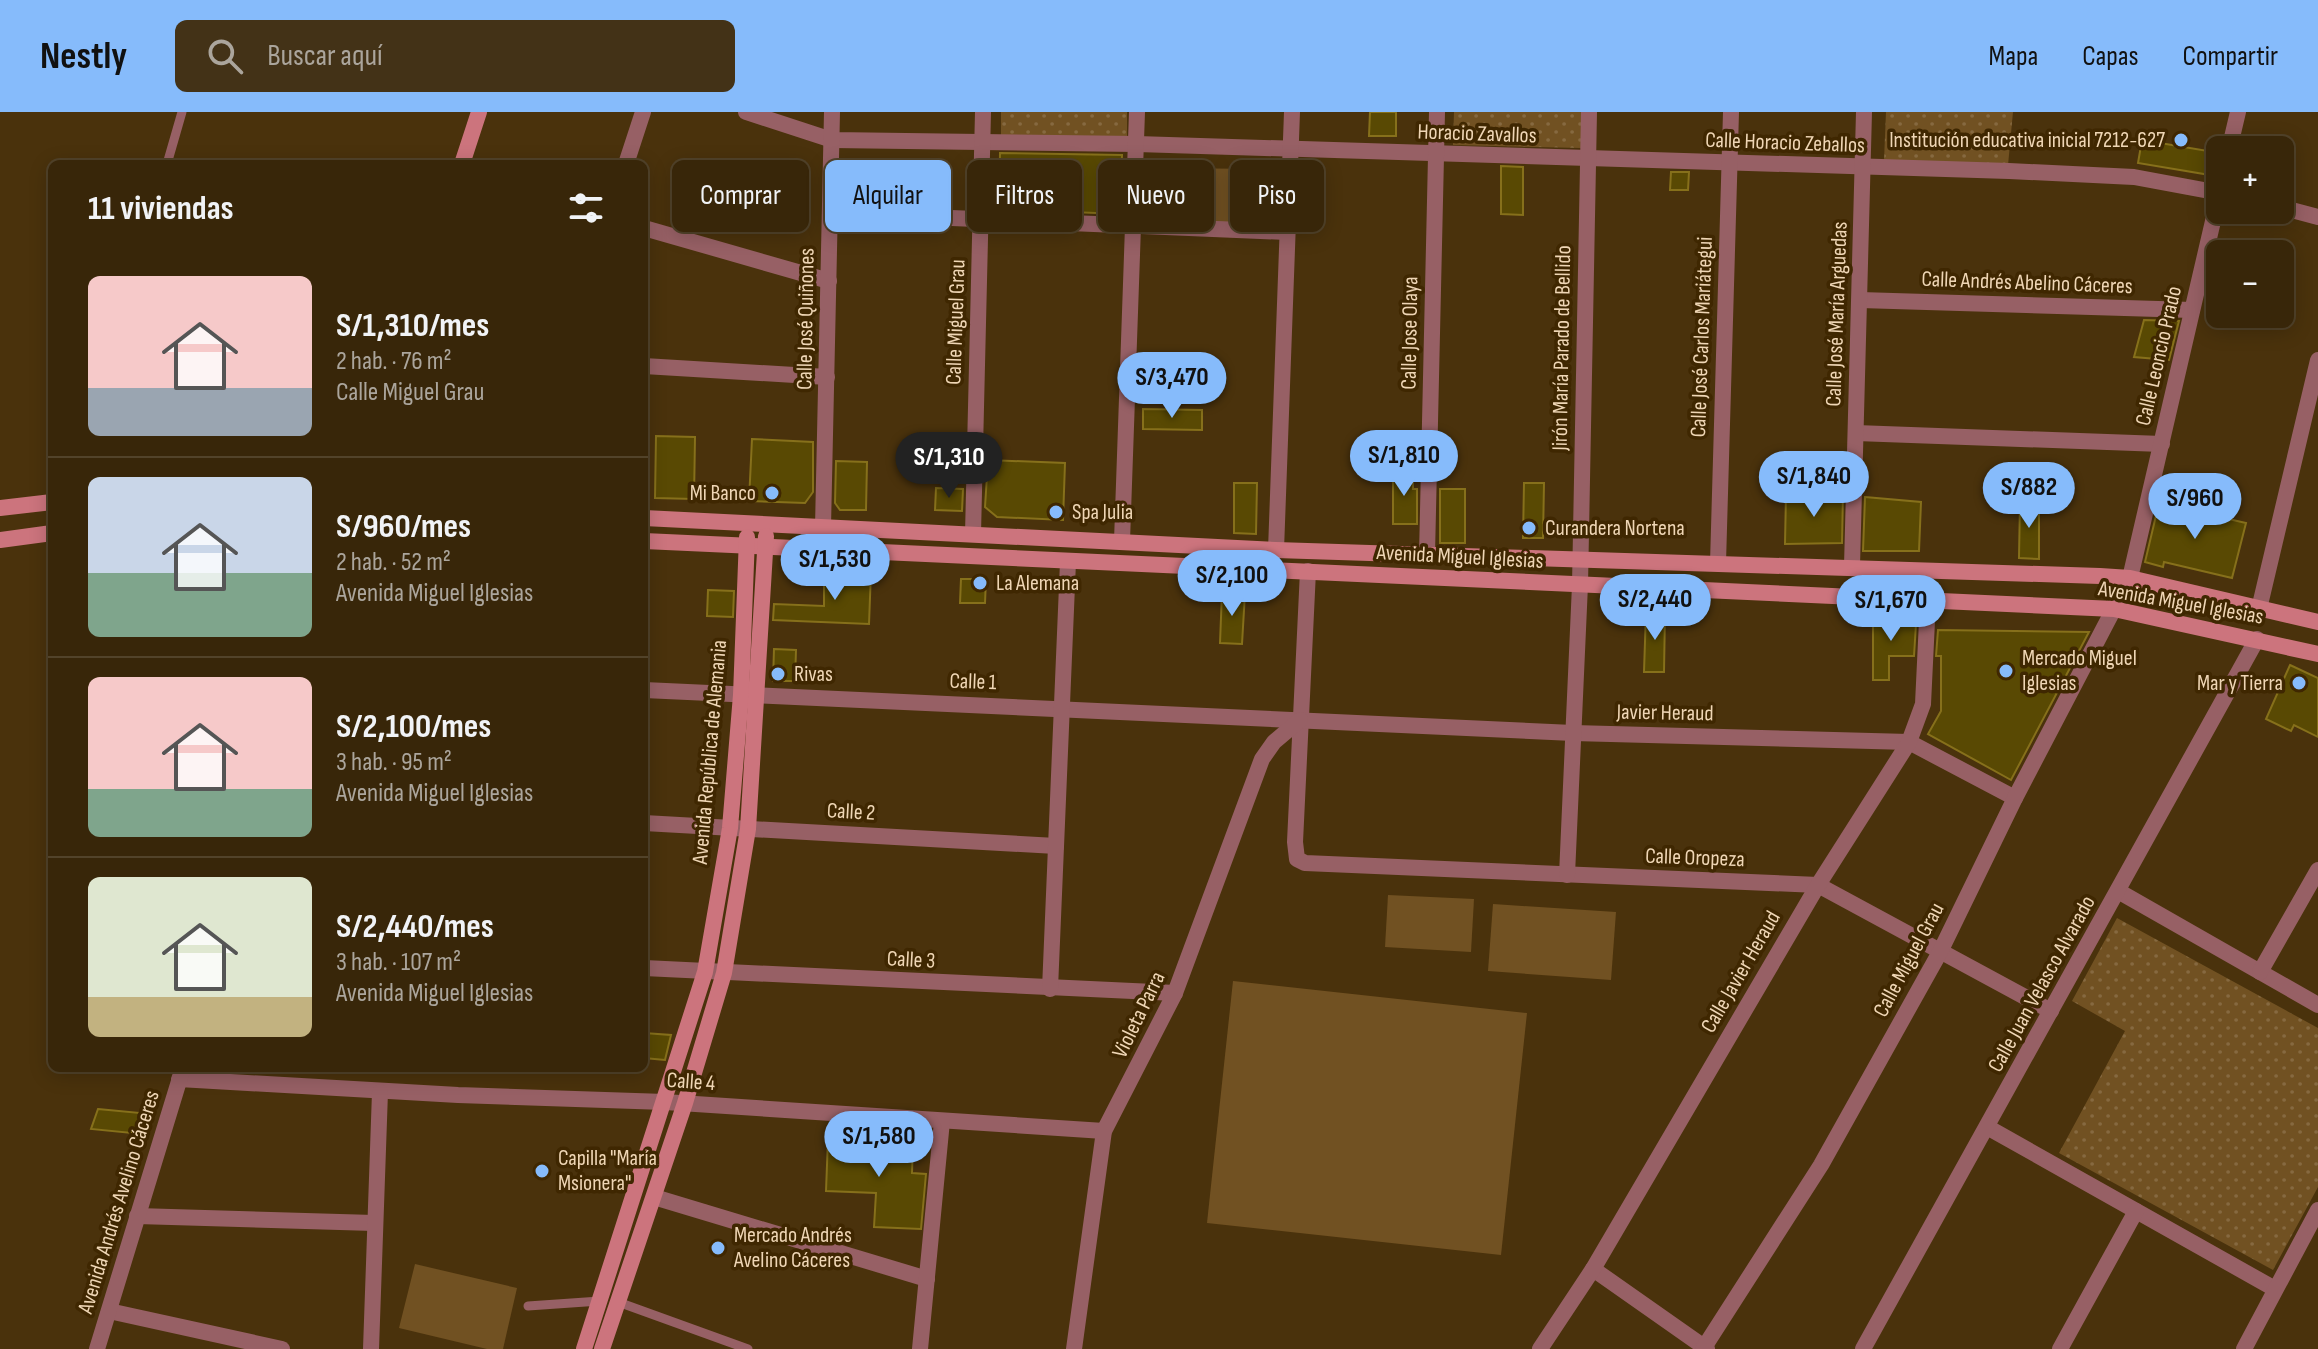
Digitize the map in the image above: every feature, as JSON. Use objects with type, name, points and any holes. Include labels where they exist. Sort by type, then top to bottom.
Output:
[{"type":"main road","points":[[463,160],[479,112]]},
{"type":"main road","points":[[0,508],[48,502]]},
{"type":"main road","name":"Avenida Miguel Iglesias","points":[[648,518],[1276,550],[1852,566],[2130,578],[2318,622]]},
{"type":"main road","name":"Avenida República de Alemania","points":[[584,1349],[705,972],[730,828],[741,695],[747,523]]},
{"type":"main road","name":"Avenida República de Alemania","points":[[602,1349],[685,1103],[724,973],[748,829],[759,697],[766,524]]},
{"type":"main road","points":[[0,540],[48,534]]},
{"type":"main road","name":"Avenida Miguel Iglesias","points":[[648,541],[2114,609],[2318,654]]},
{"type":"street","points":[[627,160],[643,112]]},
{"type":"street","name":"Horacio Zavallos","points":[[746,112],[832,140],[1137,144],[1587,160]]},
{"type":"street","name":"Calle José Quiñones","points":[[831,160],[832,112]]},
{"type":"street","name":"Calle Miguel Grau","points":[[983,112],[983,160]]},
{"type":"street","points":[[1137,112],[1137,160]]},
{"type":"street","points":[[1291,160],[1292,112]]},
{"type":"street","name":"Calle Jose Olaya","points":[[1427,555],[1437,112]]},
{"type":"street","name":"Jirón María Parado de Bellido","points":[[1567,875],[1580,585],[1589,112]]},
{"type":"street","name":"Calle José Carlos Mariátegui","points":[[1718,563],[1731,112]]},
{"type":"street","name":"Calle José María Arguedas","points":[[1852,566],[1864,112]]},
{"type":"street","points":[[2232,136],[2238,112]]},
{"type":"street","name":"Calle Horacio Zeballos","points":[[1587,160],[2134,177],[2206,190]]},
{"type":"street","points":[[2294,211],[2318,217]]},
{"type":"street","name":"Calle Leoncio Prado","points":[[2130,578],[2212,224]]},
{"type":"street","points":[[648,229],[829,281]]},
{"type":"street","name":"Calle José Quiñones","points":[[823,527],[830,232]]},
{"type":"street","name":"Calle Miguel Grau","points":[[973,534],[981,232]]},
{"type":"street","points":[[1122,541],[1135,232]]},
{"type":"street","points":[[1276,550],[1287,232]]},
{"type":"street","name":"Calle Andrés Abelino Cáceres","points":[[1860,300],[2192,310]]},
{"type":"street","points":[[2259,609],[2318,360]]},
{"type":"street","points":[[648,366],[827,377]]},
{"type":"street","points":[[1856,433],[2162,444]]},
{"type":"street","points":[[1050,989],[1068,562]]},
{"type":"street","points":[[1300,720],[1308,571]]},
{"type":"street","name":"Calle Miguel Grau","points":[[1705,1348],[1821,1165],[1940,952],[2015,798],[2130,578]]},
{"type":"street","name":"Calle Javier Heraud","points":[[1540,1349],[1593,1269],[1818,885],[1909,742],[1923,704],[1928,600]]},
{"type":"street","name":"Calle Juan Velasco Alvarado","points":[[1863,1349],[2257,639]]},
{"type":"street","name":"Calle 1","points":[[648,690],[1300,720]]},
{"type":"street","name":"Javier Heraud","points":[[1300,720],[1573,733],[1909,742],[2015,798]]},
{"type":"street","name":"Calle Oropeza","points":[[1300,720],[1294,851],[1297,859],[1305,863],[1818,885],[2051,1011]]},
{"type":"street","name":"Violeta Parra","points":[[1074,1349],[1104,1131],[1175,993],[1262,759],[1274,742],[1300,720]]},
{"type":"street","name":"Calle 2","points":[[648,823],[1056,846]]},
{"type":"street","points":[[2260,972],[2318,870]]},
{"type":"street","points":[[2118,891],[2318,1005]]},
{"type":"street","name":"Calle 3","points":[[648,968],[1175,993]]},
{"type":"street","name":"Calle 4","points":[[181,1074],[380,1092],[685,1103],[1104,1131]]},
{"type":"street","name":"Avenida Andrés Avelino Cáceres","points":[[97,1349],[181,1074]]},
{"type":"street","points":[[371,1349],[380,1092]]},
{"type":"street","points":[[920,1349],[942,1121]]},
{"type":"street","points":[[1987,1127],[2275,1289]]},
{"type":"street","points":[[654,1197],[927,1279]]},
{"type":"street","points":[[2244,1349],[2318,1210]]},
{"type":"street","points":[[2060,1349],[2136,1211]]},
{"type":"street","points":[[137,1216],[374,1223]]},
{"type":"street","points":[[1593,1269],[1705,1348]]},
{"type":"street","points":[[109,1311],[282,1349]]},
{"type":"lane","points":[[168,160],[182,112]]},
{"type":"lane","points":[[528,1306],[600,1301]]},
{"type":"lane","points":[[618,1302],[748,1349]]},
{"type":"shaded area","points":[[1001,112],[1127,112],[1127,136],[1001,137]]},
{"type":"shaded area","points":[[1454,112],[1582,112],[1581,148],[1453,145]]},
{"type":"shaded area","points":[[1886,112],[2013,112],[2008,165],[1884,161]]},
{"type":"shaded area","points":[[1214,168],[1230,169],[1230,224],[1214,224]]},
{"type":"shaded area","points":[[1388,895],[1474,899],[1471,952],[1385,947]]},
{"type":"shaded area","points":[[1493,904],[1616,912],[1611,980],[1488,971]]},
{"type":"shaded area","points":[[2117,918],[2318,1028],[2318,1187],[2273,1270],[2059,1153],[2125,1031],[2072,1001]]},
{"type":"shaded area","points":[[1233,981],[1527,1013],[1501,1255],[1207,1223]]},
{"type":"shaded area","points":[[415,1264],[517,1288],[503,1349],[487,1349],[399,1328]]},
{"type":"building","points":[[1370,112],[1396,112],[1396,136],[1369,136]]},
{"type":"building","points":[[2142,140],[2206,151],[2206,174],[2138,163]]},
{"type":"building","points":[[1000,153],[1122,155],[1122,160],[1098,160],[1098,213],[1082,212],[1082,160],[1000,160]]},
{"type":"building","points":[[1501,166],[1523,167],[1523,215],[1501,214]]},
{"type":"building","points":[[1671,172],[1689,172],[1688,190],[1670,190]]},
{"type":"building","points":[[2144,320],[2179,321],[2169,360],[2134,357]]},
{"type":"building","points":[[1143,409],[1202,410],[1202,430],[1143,429]]},
{"type":"building","points":[[656,436],[695,437],[694,499],[655,498]]},
{"type":"building","points":[[752,439],[813,442],[813,492],[805,503],[749,501]]},
{"type":"building","points":[[988,460],[1065,463],[1063,520],[997,517],[985,507]]},
{"type":"building","points":[[836,461],[867,462],[866,510],[840,510],[835,503]]},
{"type":"building","points":[[1393,470],[1413,470],[1413,489],[1417,489],[1417,524],[1393,524]]},
{"type":"building","points":[[1234,483],[1257,483],[1256,534],[1234,533]]},
{"type":"building","points":[[1524,483],[1544,483],[1543,538],[1523,538]]},
{"type":"building","points":[[936,488],[963,489],[962,511],[935,510]]},
{"type":"building","points":[[1440,489],[1465,489],[1465,543],[1440,543]]},
{"type":"building","points":[[1823,492],[1843,493],[1842,543],[1785,544],[1786,494],[1823,495]]},
{"type":"building","points":[[1865,497],[1921,502],[1919,551],[1863,551]]},
{"type":"building","points":[[2020,502],[2039,502],[2039,559],[2019,558]]},
{"type":"building","points":[[2159,503],[2246,523],[2232,578],[2164,562],[2163,567],[2145,562]]},
{"type":"building","points":[[846,570],[871,571],[869,624],[773,620],[774,604],[824,606],[824,579],[845,579]]},
{"type":"building","points":[[961,579],[986,579],[985,603],[960,603]]},
{"type":"building","points":[[708,590],[734,591],[733,617],[707,616]]},
{"type":"building","points":[[1222,592],[1245,593],[1242,644],[1220,643]]},
{"type":"building","points":[[1646,611],[1665,612],[1664,672],[1644,672]]},
{"type":"building","points":[[1909,617],[1916,624],[1914,656],[1889,656],[1889,680],[1873,680],[1873,618]]},
{"type":"building","name":"Mercado Miguel Iglesias","points":[[1938,630],[2089,632],[2011,780],[1928,734],[1941,711],[1941,656],[1936,656]]},
{"type":"building","points":[[774,649],[796,650],[795,681],[773,681]]},
{"type":"building","points":[[2290,665],[2318,678],[2318,737],[2294,725],[2291,731],[2266,719]]},
{"type":"building","points":[[648,1033],[671,1035],[665,1060],[648,1058]]},
{"type":"building","points":[[98,1109],[151,1114],[142,1134],[91,1129]]},
{"type":"building","points":[[828,1139],[913,1143],[912,1173],[926,1174],[921,1229],[874,1227],[876,1193],[826,1191]]},
{"type":"place","name":"Institución educativa inicial 7212-627","points":[[2181,140]]},
{"type":"place","name":"Mi Banco","points":[[772,493]]},
{"type":"place","name":"Spa Julia","points":[[1056,512]]},
{"type":"place","name":"Curandera Nortena","points":[[1529,528]]},
{"type":"place","name":"La Alemana","points":[[980,583]]},
{"type":"place","name":"Mercado Miguel Iglesias","points":[[2006,671]]},
{"type":"place","name":"Rivas","points":[[778,674]]},
{"type":"place","name":"Mar y Tierra","points":[[2299,683]]},
{"type":"place","name":"Capilla \"María Msionera\"","points":[[542,1171]]},
{"type":"place","name":"Mercado Andrés Avelino Cáceres","points":[[718,1248]]}]
